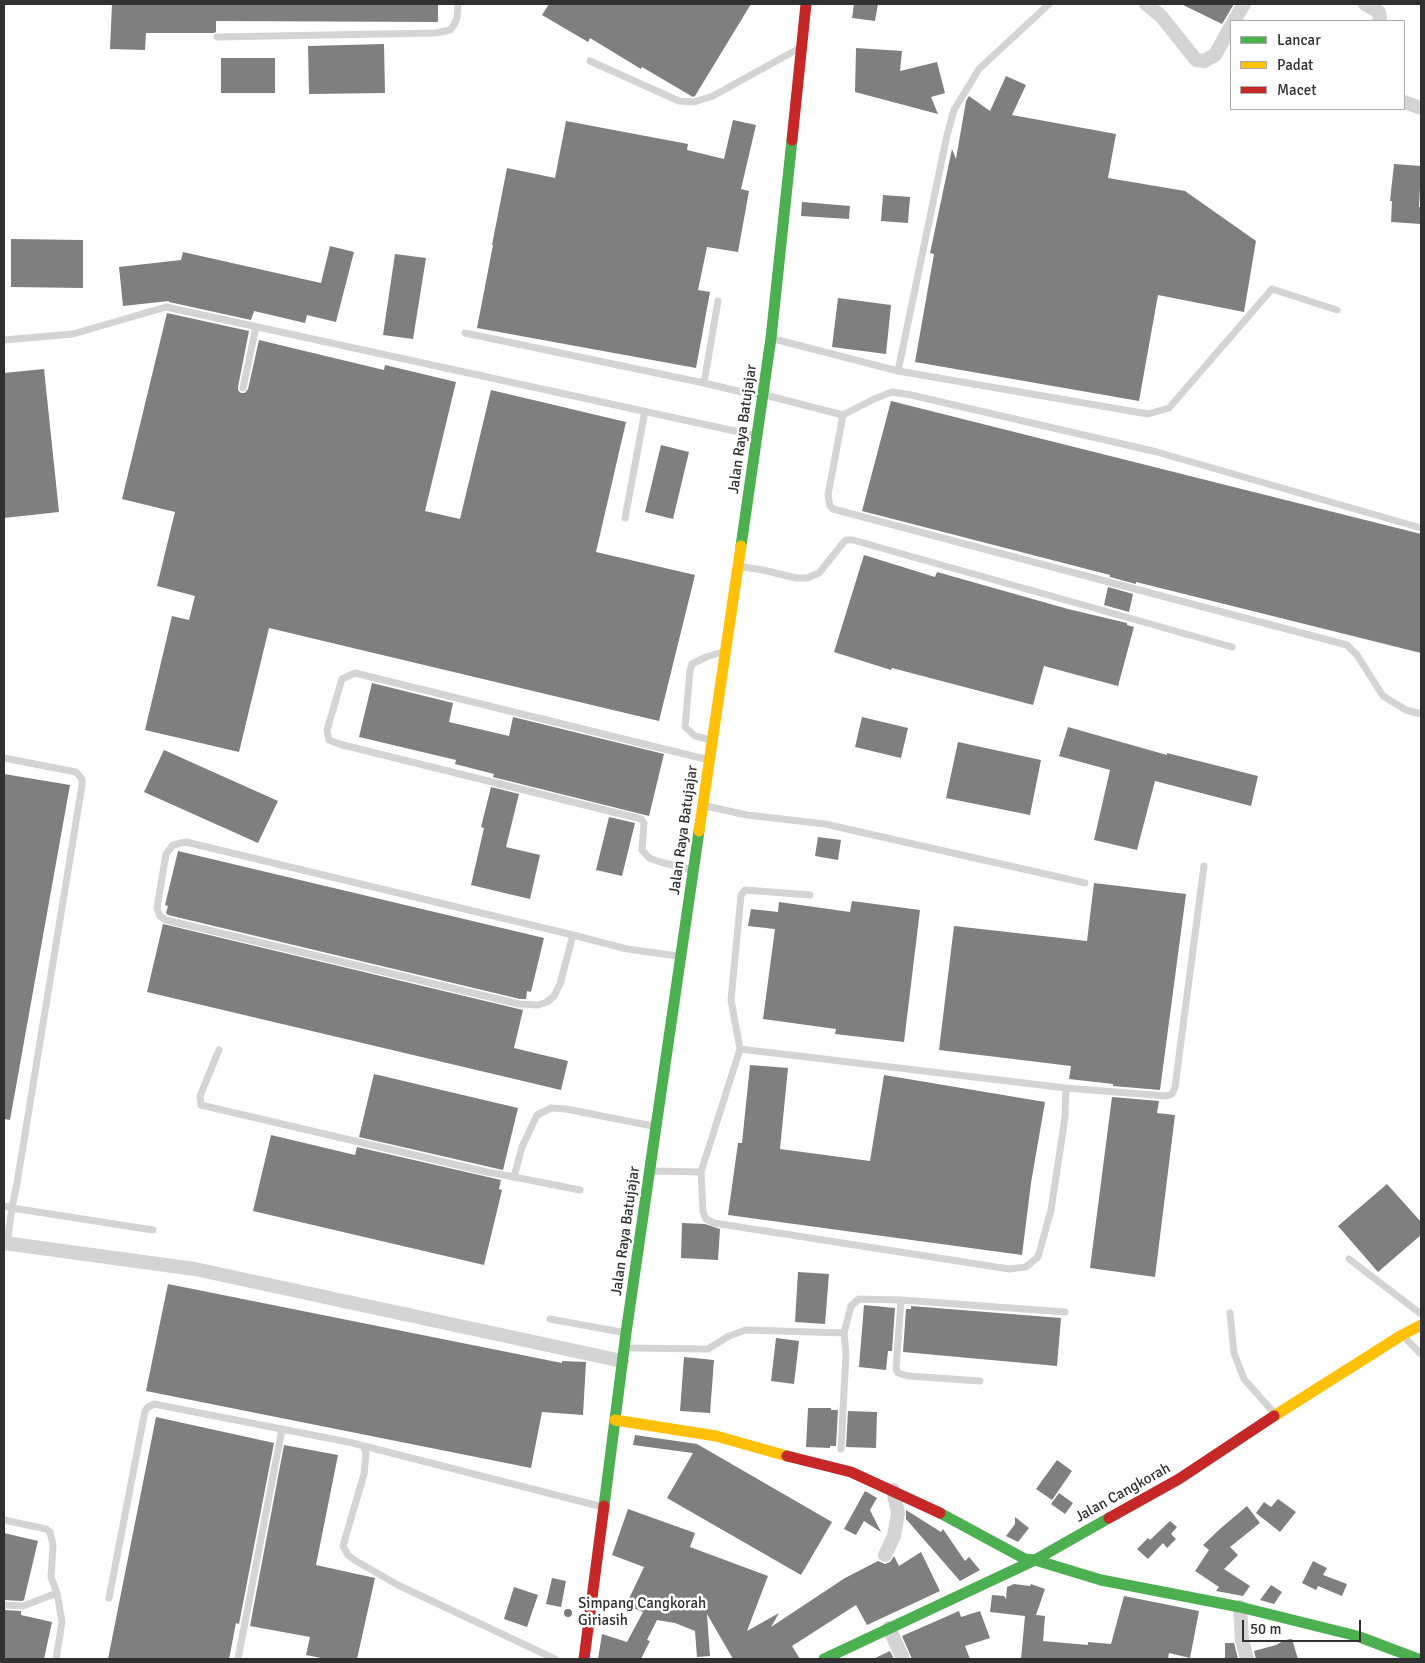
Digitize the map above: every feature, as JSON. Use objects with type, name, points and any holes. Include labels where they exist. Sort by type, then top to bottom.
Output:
[{"type":"main road","name":"Jalan Raya Batujajar","points":[[584,1659],[623,1354],[702,805],[758,436],[770,338],[804,5]]},
{"type":"main road","name":"Jalan Cangkorah","points":[[824,1659],[1035,1560],[1180,1479],[1402,1335],[1421,1325]]},
{"type":"main road","points":[[615,1420],[716,1436],[851,1472],[947,1516],[1017,1556],[1101,1580],[1240,1607],[1357,1636],[1418,1659]]},
{"type":"street","points":[[1146,4],[1161,16],[1196,60],[1204,61],[1215,55],[1230,28]]},
{"type":"street","points":[[1235,20],[1244,4]]},
{"type":"street","points":[[1364,4],[1379,12],[1379,20]]},
{"type":"street","points":[[1405,102],[1421,108]]},
{"type":"street","points":[[5,1243],[194,1269],[623,1354]]},
{"type":"street","points":[[885,1555],[894,1536],[898,1513],[893,1490]]},
{"type":"street","points":[[1240,1607],[1242,1640],[1247,1659]]},
{"type":"street","points":[[889,1628],[903,1659]]},
{"type":"lane","points":[[217,37],[436,33],[450,30],[454,25],[457,18],[458,4]]},
{"type":"lane","points":[[898,371],[947,134],[954,110],[978,69],[1049,4]]},
{"type":"lane","points":[[590,61],[679,101],[694,102],[713,96],[801,47]]},
{"type":"lane","points":[[770,338],[898,371],[1148,414],[1169,408],[1272,288],[1336,310]]},
{"type":"lane","points":[[704,383],[718,301]]},
{"type":"lane","points":[[4,340],[73,334],[166,307],[758,436]]},
{"type":"lane","points":[[243,388],[256,328]]},
{"type":"lane","points":[[465,333],[746,393],[763,395],[843,416],[874,399],[892,392],[911,395],[1157,452],[1421,528]]},
{"type":"lane","points":[[625,518],[646,411]]},
{"type":"lane","points":[[843,416],[828,495],[832,509],[1347,645],[1357,655],[1383,696],[1406,710],[1421,714]]},
{"type":"lane","points":[[739,567],[807,578],[819,574],[843,543],[846,540],[853,540],[1232,647]]},
{"type":"lane","points":[[712,740],[695,736],[685,728],[690,671],[692,664],[706,656],[726,651]]},
{"type":"lane","points":[[694,870],[649,858],[642,850],[644,823],[640,819],[339,744],[329,740],[327,730],[342,679],[355,673],[710,760]]},
{"type":"lane","points":[[4,758],[76,772],[82,779],[5,1243]]},
{"type":"lane","points":[[702,805],[747,815],[825,824],[1085,882]]},
{"type":"lane","points":[[573,935],[560,984],[554,996],[547,1002],[538,1005],[519,1004],[166,920],[160,916],[158,908],[166,854],[173,846],[186,842],[573,935],[627,948],[680,957]]},
{"type":"lane","points":[[740,1050],[1066,1088],[1166,1096],[1172,1094],[1175,1087],[1204,866]]},
{"type":"lane","points":[[810,895],[745,890],[741,895],[731,1000],[740,1050],[701,1172],[703,1210],[706,1220],[714,1223],[1009,1269],[1026,1266],[1038,1257],[1050,1210],[1066,1117],[1066,1088]]},
{"type":"lane","points":[[219,1050],[200,1096],[201,1105],[487,1172],[580,1190]]},
{"type":"lane","points":[[514,1177],[522,1147],[537,1115],[551,1108],[566,1109],[656,1126]]},
{"type":"lane","points":[[650,1171],[701,1172]]},
{"type":"lane","points":[[4,1206],[153,1230]]},
{"type":"lane","points":[[1349,1260],[1421,1314]]},
{"type":"lane","points":[[842,1449],[846,1354],[844,1333],[851,1306],[858,1299],[901,1300],[1065,1312]]},
{"type":"lane","points":[[901,1300],[896,1369],[898,1373],[908,1376],[980,1381]]},
{"type":"lane","points":[[1230,1313],[1234,1353],[1244,1379],[1276,1416]]},
{"type":"lane","points":[[550,1319],[626,1333]]},
{"type":"lane","points":[[623,1354],[708,1349],[729,1336],[746,1330],[844,1333]]},
{"type":"lane","points":[[1402,1335],[1421,1354]]},
{"type":"lane","points":[[109,1598],[145,1411],[154,1404],[364,1446],[604,1507]]},
{"type":"lane","points":[[238,1659],[282,1429]]},
{"type":"lane","points":[[364,1446],[366,1454],[364,1474],[343,1546],[348,1555],[398,1584],[555,1659]]},
{"type":"lane","points":[[4,1520],[46,1529],[50,1532],[53,1545],[51,1577],[57,1594],[62,1622],[56,1659]]},
{"type":"lane","points":[[4,1605],[23,1606],[57,1594]]},
{"type":"building","points":[[112,4],[438,4],[438,22],[216,21],[216,32],[214,33],[146,33],[145,50],[110,49]]},
{"type":"building","points":[[549,4],[751,4],[693,97],[642,67],[641,69],[590,38],[588,42],[542,15]]},
{"type":"building","points":[[854,4],[878,4],[875,21],[852,18]]},
{"type":"building","points":[[1181,4],[1234,4],[1222,24]]},
{"type":"building","points":[[384,44],[385,93],[309,94],[308,46]]},
{"type":"building","points":[[856,48],[902,51],[900,71],[937,62],[945,93],[931,97],[938,114],[855,92]]},
{"type":"building","points":[[221,58],[275,58],[275,93],[221,93]]},
{"type":"building","points":[[1006,76],[1026,85],[1012,115],[1116,134],[1108,178],[1185,191],[1256,241],[1244,312],[1158,295],[1139,401],[915,362],[934,254],[930,253],[952,149],[956,159],[966,101],[969,96],[990,111]]},
{"type":"building","points":[[733,120],[756,125],[741,189],[749,191],[738,252],[707,247],[698,290],[710,292],[696,368],[477,328],[507,168],[555,178],[566,121],[688,144],[687,150],[724,159]]},
{"type":"building","points":[[1394,164],[1421,166],[1419,207],[1421,207],[1421,224],[1391,222],[1392,201],[1390,201]]},
{"type":"building","points":[[883,195],[910,197],[908,223],[881,221]]},
{"type":"building","points":[[802,202],[850,206],[849,219],[801,216]]},
{"type":"building","points":[[11,239],[83,240],[83,288],[11,287]]},
{"type":"building","points":[[330,246],[354,252],[336,322],[307,315],[305,323],[254,311],[251,320],[169,301],[123,306],[119,267],[181,260],[183,252],[321,283]]},
{"type":"building","points":[[395,254],[426,258],[413,339],[383,335]]},
{"type":"building","points":[[838,298],[891,305],[886,354],[832,347]]},
{"type":"building","points":[[167,313],[249,331],[238,387],[241,393],[245,393],[248,389],[259,340],[384,370],[385,365],[456,382],[425,511],[460,519],[491,390],[626,422],[596,552],[695,575],[659,721],[269,628],[239,752],[145,730],[172,616],[189,620],[195,596],[157,586],[175,512],[122,499]]},
{"type":"building","points":[[44,369],[59,512],[4,518],[4,373]]},
{"type":"building","points":[[891,401],[1421,534],[1421,653],[1136,582],[1136,584],[1110,577],[1110,575],[862,511]]},
{"type":"building","points":[[661,445],[689,452],[673,519],[645,512]]},
{"type":"building","points":[[864,555],[935,577],[937,572],[1068,609],[1127,623],[1127,625],[1134,627],[1118,686],[1044,666],[1033,705],[892,668],[891,670],[834,652]]},
{"type":"building","points":[[1108,587],[1133,594],[1129,612],[1104,605]]},
{"type":"building","points":[[372,683],[453,703],[449,722],[509,736],[513,717],[664,754],[649,816],[493,777],[494,774],[455,764],[456,760],[359,737]]},
{"type":"building","points":[[862,717],[908,728],[901,758],[855,747]]},
{"type":"building","points":[[1068,727],[1167,755],[1167,753],[1258,776],[1251,806],[1155,781],[1137,850],[1094,840],[1110,770],[1059,756]]},
{"type":"building","points":[[958,742],[1041,760],[1030,815],[946,798]]},
{"type":"building","points":[[164,750],[278,801],[258,843],[144,792]]},
{"type":"building","points":[[4,774],[70,785],[10,1120],[4,1119]]},
{"type":"building","points":[[491,787],[519,794],[506,847],[540,855],[530,899],[471,885],[484,828],[481,827]]},
{"type":"building","points":[[609,817],[635,823],[622,876],[596,870]]},
{"type":"building","points":[[818,837],[841,840],[838,860],[815,856]]},
{"type":"building","points":[[178,851],[544,938],[531,992],[527,991],[526,999],[520,999],[168,915],[166,913],[168,906],[165,905]]},
{"type":"building","points":[[1094,883],[1186,894],[1160,1090],[1113,1086],[1113,1084],[1069,1079],[1071,1066],[939,1050],[954,926],[1087,941]]},
{"type":"building","points":[[852,901],[920,910],[904,1042],[835,1034],[836,1029],[763,1019],[775,929],[748,926],[751,909],[778,912],[779,902],[850,912]]},
{"type":"building","points":[[163,924],[523,1010],[514,1048],[568,1061],[561,1090],[147,992]]},
{"type":"building","points":[[750,1065],[788,1068],[780,1149],[870,1161],[884,1075],[1045,1102],[1031,1183],[1022,1255],[728,1215],[738,1143],[742,1143]]},
{"type":"building","points":[[374,1074],[518,1108],[503,1170],[359,1137]]},
{"type":"building","points":[[1112,1097],[1159,1101],[1157,1113],[1175,1115],[1155,1277],[1090,1268]]},
{"type":"building","points":[[271,1135],[355,1155],[357,1147],[501,1180],[499,1189],[502,1190],[484,1265],[253,1211]]},
{"type":"building","points":[[1387,1184],[1421,1222],[1421,1235],[1378,1272],[1338,1226]]},
{"type":"building","points":[[682,1223],[705,1224],[720,1229],[718,1260],[681,1258]]},
{"type":"building","points":[[798,1272],[829,1274],[825,1324],[795,1322]]},
{"type":"building","points":[[168,1284],[562,1363],[562,1361],[586,1362],[583,1415],[542,1412],[531,1468],[146,1391]]},
{"type":"building","points":[[864,1305],[895,1308],[892,1351],[888,1351],[886,1370],[859,1367]]},
{"type":"building","points":[[911,1306],[1061,1318],[1057,1366],[903,1352],[906,1309],[911,1309]]},
{"type":"building","points":[[776,1338],[799,1341],[794,1384],[771,1381]]},
{"type":"building","points":[[684,1357],[714,1360],[710,1413],[680,1411]]},
{"type":"building","points":[[808,1408],[831,1408],[831,1410],[838,1410],[836,1446],[830,1446],[830,1448],[806,1447]]},
{"type":"building","points":[[848,1411],[877,1412],[876,1448],[846,1447]]},
{"type":"building","points":[[156,1417],[274,1443],[239,1624],[236,1623],[229,1659],[108,1659]]},
{"type":"building","points":[[635,1435],[697,1444],[832,1522],[801,1575],[667,1498],[693,1453],[633,1445]]},
{"type":"building","points":[[284,1445],[338,1455],[316,1565],[375,1578],[357,1659],[326,1659],[306,1655],[310,1637],[250,1626]]},
{"type":"building","points":[[1057,1460],[1072,1471],[1052,1500],[1036,1489]]},
{"type":"building","points":[[865,1491],[877,1498],[870,1510],[881,1532],[864,1521],[856,1535],[844,1529]]},
{"type":"building","points":[[1059,1493],[1073,1503],[1065,1514],[1051,1504]]},
{"type":"building","points":[[1278,1499],[1296,1512],[1280,1532],[1256,1513],[1264,1502],[1271,1507]]},
{"type":"building","points":[[1247,1506],[1260,1523],[1230,1547],[1238,1555],[1224,1569],[1250,1586],[1243,1596],[1216,1591],[1219,1587],[1195,1571],[1209,1550],[1203,1545]]},
{"type":"building","points":[[628,1509],[695,1533],[690,1547],[768,1576],[747,1631],[779,1613],[771,1627],[845,1578],[878,1561],[885,1564],[890,1562],[894,1556],[899,1566],[921,1552],[940,1591],[867,1625],[856,1605],[792,1646],[800,1659],[733,1659],[707,1614],[710,1656],[697,1657],[695,1631],[675,1623],[657,1620],[647,1640],[650,1641],[641,1659],[598,1659],[602,1634],[627,1642],[643,1612],[626,1605],[644,1567],[612,1555]]},
{"type":"building","points":[[906,1510],[941,1532],[943,1529],[965,1561],[969,1557],[980,1570],[960,1581],[906,1519]]},
{"type":"building","points":[[1015,1517],[1029,1528],[1018,1542],[1006,1536],[1015,1524]]},
{"type":"building","points":[[1170,1521],[1177,1527],[1171,1534],[1176,1539],[1167,1548],[1163,1543],[1148,1559],[1137,1549],[1148,1538],[1150,1540]]},
{"type":"building","points":[[4,1533],[38,1541],[24,1600],[22,1601],[4,1600]]},
{"type":"building","points":[[1313,1561],[1327,1568],[1323,1575],[1347,1584],[1342,1596],[1318,1586],[1316,1590],[1302,1583]]},
{"type":"building","points":[[552,1578],[566,1581],[561,1607],[546,1604]]},
{"type":"building","points":[[1014,1584],[1030,1586],[1031,1584],[1045,1589],[1036,1615],[1045,1616],[1043,1641],[1088,1645],[1088,1642],[1111,1644],[1124,1596],[1199,1611],[1190,1658],[1169,1653],[1168,1659],[1021,1659],[1025,1616],[990,1612],[992,1595],[1004,1596],[1006,1599],[1007,1587]]},
{"type":"building","points":[[1271,1585],[1282,1592],[1274,1604],[1260,1600]]},
{"type":"building","points":[[514,1587],[538,1595],[527,1627],[504,1619]]},
{"type":"building","points":[[4,1610],[21,1611],[21,1615],[52,1622],[44,1659],[4,1659]]},
{"type":"building","points":[[959,1611],[961,1617],[980,1611],[990,1638],[965,1646],[970,1659],[912,1659],[902,1636]]},
{"type":"building","points":[[1292,1639],[1298,1659],[1256,1659],[1254,1651]]},
{"type":"building","points":[[1225,1643],[1234,1643],[1238,1659],[1225,1659]]},
{"type":"building","points":[[890,1651],[894,1659],[873,1659]]},
{"type":"traffic: fast","points":[[741,546],[771,338],[792,140]]},
{"type":"traffic: fast","points":[[604,1506],[626,1333],[699,831]]},
{"type":"traffic: fast","points":[[940,1513],[1025,1559],[1035,1560],[1101,1580],[1240,1607],[1357,1636],[1418,1659]]},
{"type":"traffic: fast","points":[[824,1659],[1035,1560],[1109,1518]]},
{"type":"traffic: slow","points":[[699,831],[741,546]]},
{"type":"traffic: slow","points":[[1274,1416],[1421,1325]]},
{"type":"traffic: slow","points":[[615,1420],[716,1436],[787,1456]]},
{"type":"traffic: jam","points":[[792,140],[806,4]]},
{"type":"traffic: jam","points":[[1109,1518],[1179,1479],[1274,1416]]},
{"type":"traffic: jam","points":[[787,1456],[851,1472],[940,1513]]},
{"type":"traffic: jam","points":[[584,1659],[604,1506]]},
{"type":"place","name":"Simpang Cangkorah Giriasih","points":[[568,1613]]}]
